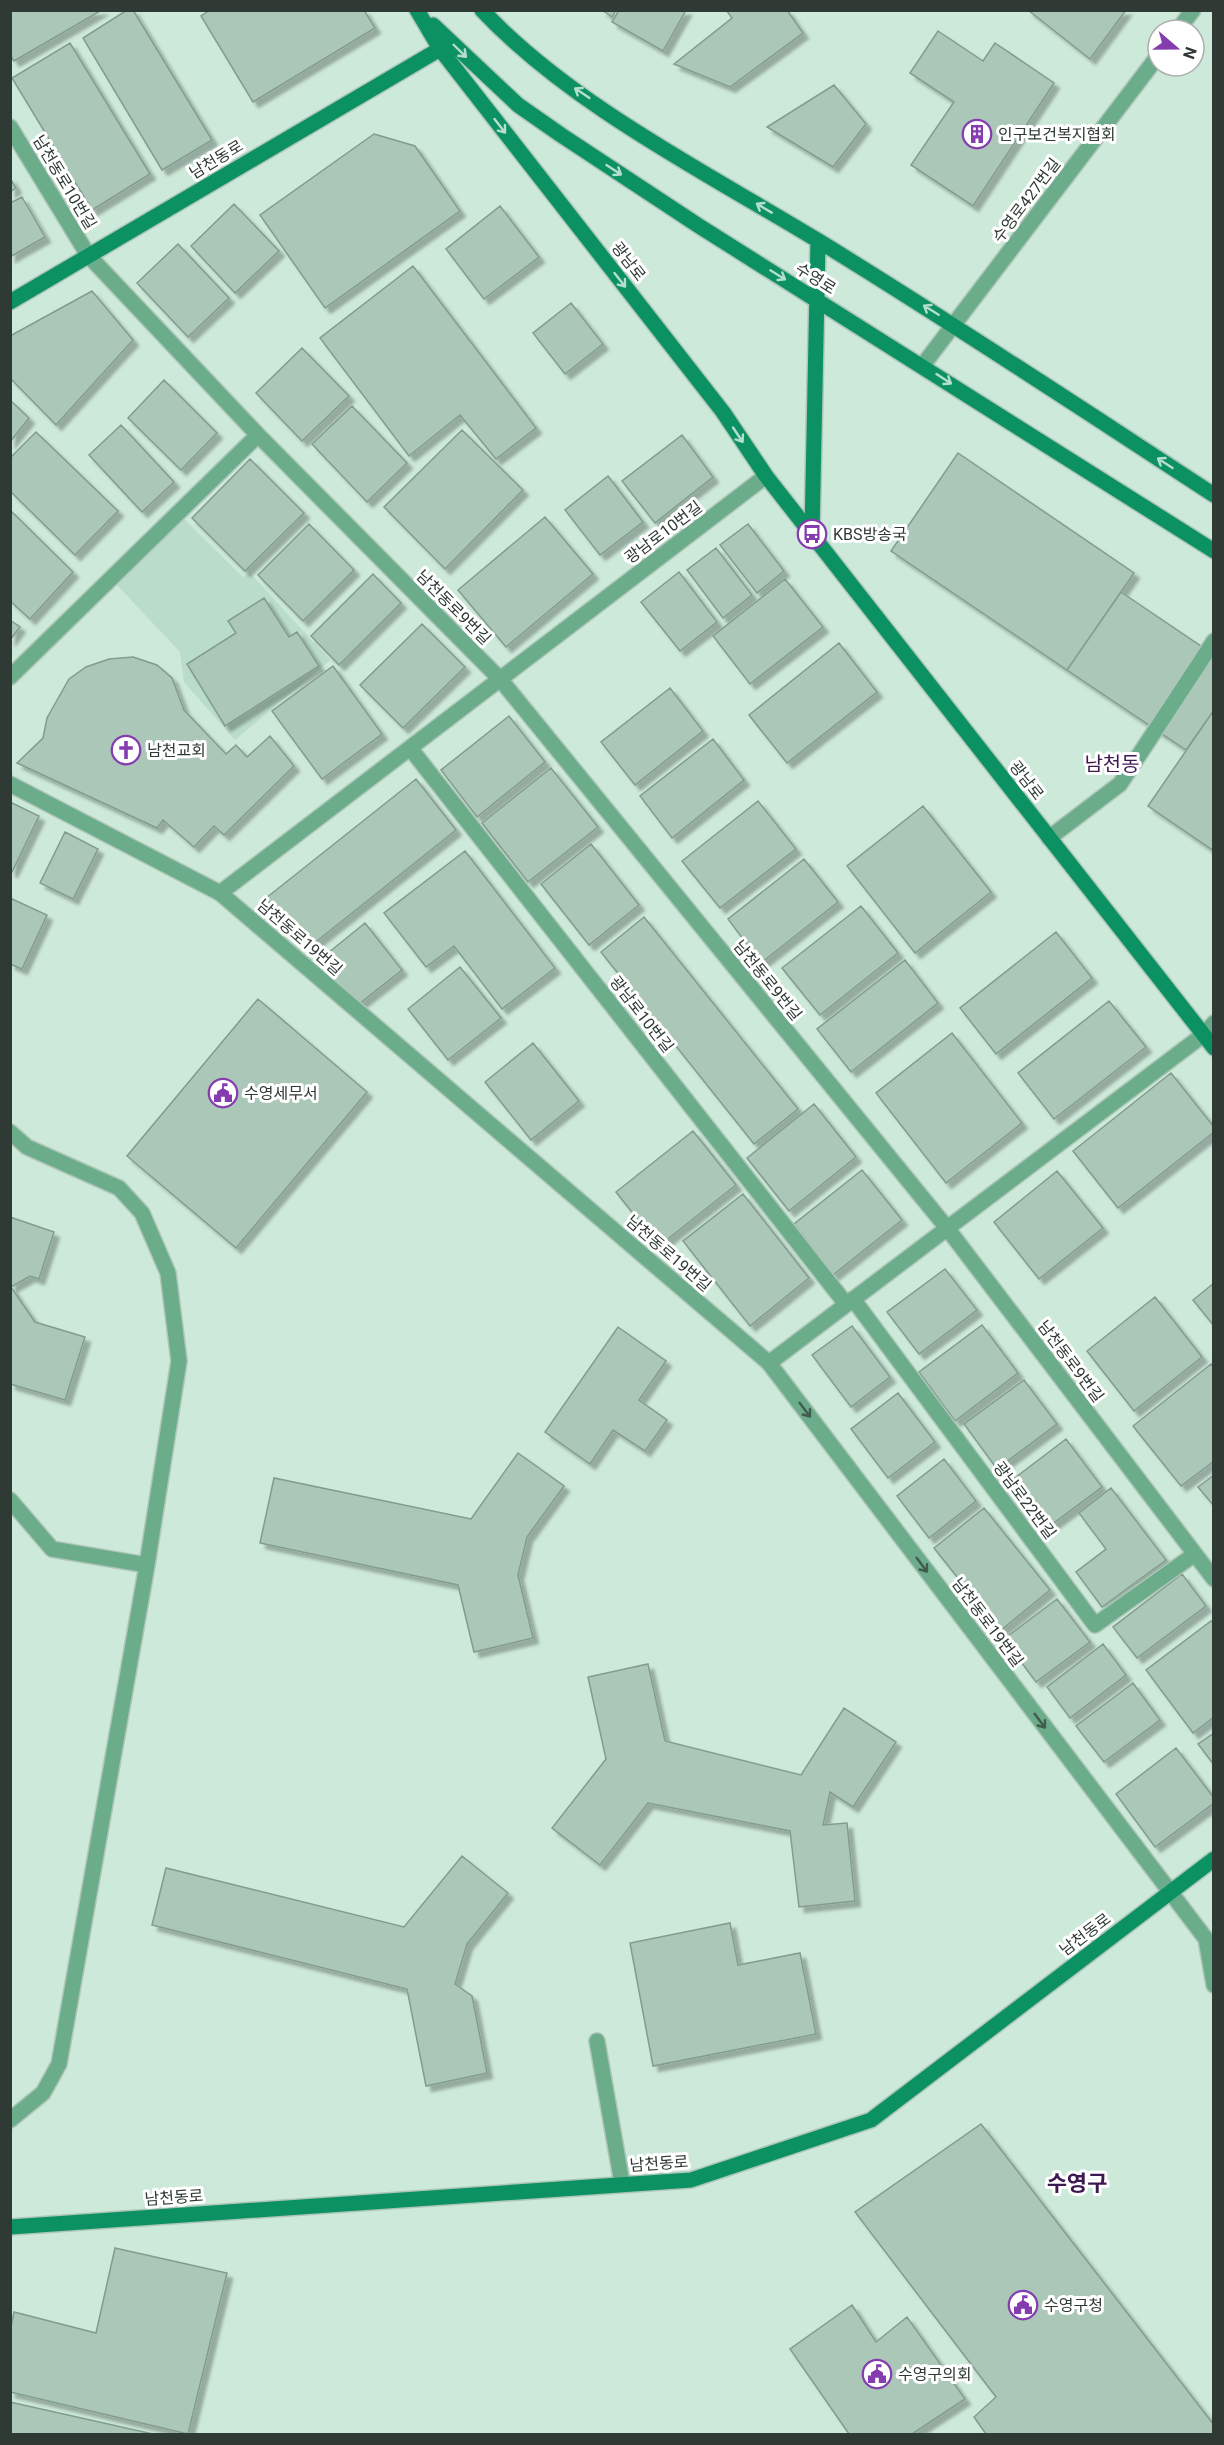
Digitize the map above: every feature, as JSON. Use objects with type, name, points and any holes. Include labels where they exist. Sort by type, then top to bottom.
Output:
[{"type":"main road","name":"광남로","points":[[418,10],[440,49],[716,403],[766,476],[1049,838],[1208,1029],[1214,1048]]},
{"type":"main road","name":"수영로","points":[[418,10],[518,105],[699,226],[923,365],[1214,551]]},
{"type":"main road","name":"수영로","points":[[482,10],[506,35],[548,70],[641,133],[954,325],[1214,495]]},
{"type":"main road","name":"남천동로","points":[[10,302],[440,49]]},
{"type":"main road","points":[[812,534],[818,241]]},
{"type":"main road","name":"남천동로","points":[[10,2227],[691,2180],[871,2120],[1214,1859]]},
{"type":"street","name":"수영로427번길","points":[[923,365],[1146,72]]},
{"type":"street","name":"남천동로10번길","points":[[10,127],[88,255]]},
{"type":"street","name":"남천동로9번길","points":[[88,255],[258,435],[500,679],[947,1228],[1214,1579]]},
{"type":"street","points":[[10,677],[258,435]]},
{"type":"street","name":"광남로10번길","points":[[220,892],[766,476]]},
{"type":"street","points":[[1049,838],[1120,784],[1214,641]]},
{"type":"street","name":"광남로10번길","points":[[410,748],[849,1301]]},
{"type":"street","name":"남천동로19번길","points":[[10,783],[220,892],[769,1363],[1206,1939],[1214,1985]]},
{"type":"street","points":[[769,1363],[1208,1029]]},
{"type":"street","points":[[10,1132],[27,1148],[119,1188],[142,1213],[168,1273],[179,1361],[147,1565],[59,2064],[43,2093],[10,2120]]},
{"type":"street","name":"광남로22번길","points":[[849,1301],[1095,1624],[1194,1554]]},
{"type":"street","points":[[10,1500],[52,1549],[147,1565]]},
{"type":"street","points":[[597,2041],[622,2183]]},
{"type":"shaded area","points":[[182,517],[243,577],[250,573],[330,660],[235,740],[184,682],[180,652],[117,585]]},
{"type":"building","points":[[10,10],[102,10],[14,61],[10,55]]},
{"type":"building","points":[[127,10],[133,10],[212,140],[162,170],[83,38]]},
{"type":"building","points":[[210,10],[364,10],[375,28],[253,102],[201,16]]},
{"type":"building","points":[[602,10],[616,10],[612,17]]},
{"type":"building","points":[[619,10],[686,10],[663,51],[612,22]]},
{"type":"building","points":[[726,10],[787,10],[803,33],[730,87],[674,64],[732,18]]},
{"type":"building","points":[[1028,10],[1126,10],[1090,59]]},
{"type":"building","name":"인구보건복지협회","points":[[938,31],[983,61],[995,43],[1054,83],[973,206],[911,165],[954,102],[910,73]]},
{"type":"building","points":[[70,43],[150,174],[92,210],[12,78]]},
{"type":"building","points":[[834,85],[866,124],[833,167],[767,127]]},
{"type":"building","points":[[374,134],[415,146],[460,211],[325,308],[260,215]]},
{"type":"building","points":[[10,178],[16,188],[10,192]]},
{"type":"building","points":[[22,197],[45,237],[10,257],[10,203]]},
{"type":"building","points":[[234,204],[279,251],[235,293],[191,246]]},
{"type":"building","points":[[500,206],[539,257],[484,299],[446,249]]},
{"type":"building","points":[[178,244],[229,298],[188,337],[137,283]]},
{"type":"building","points":[[413,266],[536,428],[496,459],[460,415],[409,456],[320,338]]},
{"type":"building","points":[[92,291],[133,340],[56,425],[10,378],[10,336]]},
{"type":"building","points":[[571,303],[603,344],[565,374],[533,333]]},
{"type":"building","points":[[302,348],[349,396],[302,441],[256,393]]},
{"type":"building","points":[[164,380],[217,433],[181,470],[128,418]]},
{"type":"building","points":[[10,400],[29,418],[10,442]]},
{"type":"building","points":[[352,406],[407,463],[367,502],[312,444]]},
{"type":"building","points":[[121,425],[174,482],[142,512],[89,455]]},
{"type":"building","points":[[462,430],[523,490],[445,569],[384,507]]},
{"type":"building","points":[[36,432],[118,511],[75,555],[10,491],[10,458]]},
{"type":"building","points":[[682,435],[713,477],[655,523],[622,481]]},
{"type":"building","points":[[958,453],[1134,573],[1067,670],[891,551]]},
{"type":"building","points":[[250,459],[304,513],[245,571],[192,518]]},
{"type":"building","points":[[608,476],[643,522],[600,555],[565,510]]},
{"type":"building","points":[[10,510],[73,572],[30,619],[10,601]]},
{"type":"building","points":[[545,517],[593,574],[506,647],[458,590]]},
{"type":"building","points":[[309,524],[354,570],[303,621],[258,575]]},
{"type":"building","points":[[748,524],[784,571],[757,593],[720,545]]},
{"type":"building","points":[[716,548],[752,595],[723,618],[687,570]]},
{"type":"building","points":[[679,572],[717,622],[680,651],[641,602]]},
{"type":"building","points":[[373,574],[401,603],[339,665],[311,636]]},
{"type":"building","points":[[785,579],[823,627],[750,684],[713,636]]},
{"type":"building","points":[[1121,592],[1214,655],[1214,710],[1186,750],[1067,670]]},
{"type":"building","points":[[264,598],[289,637],[297,632],[319,666],[225,726],[187,664],[236,633],[228,621]]},
{"type":"building","points":[[10,620],[20,627],[10,640]]},
{"type":"building","points":[[422,624],[465,667],[403,728],[360,685]]},
{"type":"building","points":[[839,643],[877,692],[787,763],[749,715]]},
{"type":"building","name":"남천교회","points":[[133,657],[157,665],[172,678],[184,710],[226,754],[236,745],[247,757],[270,736],[294,766],[224,835],[214,826],[194,847],[163,820],[157,828],[17,763],[43,738],[47,718],[69,679],[86,667],[109,659]]},
{"type":"building","points":[[333,666],[382,734],[322,779],[272,711]]},
{"type":"building","points":[[670,688],[703,731],[635,785],[601,742]]},
{"type":"building","points":[[1214,710],[1214,851],[1148,806]]},
{"type":"building","points":[[509,716],[545,762],[477,817],[441,770]]},
{"type":"building","points":[[713,739],[744,780],[672,838],[640,796]]},
{"type":"building","points":[[551,768],[598,827],[528,882],[482,823]]},
{"type":"building","points":[[416,779],[456,830],[307,949],[266,898]]},
{"type":"building","points":[[758,801],[796,849],[720,908],[682,861]]},
{"type":"building","points":[[10,802],[39,816],[12,872],[10,871]]},
{"type":"building","points":[[923,806],[991,892],[915,953],[847,866]]},
{"type":"building","points":[[65,832],[98,849],[73,899],[40,883]]},
{"type":"building","points":[[591,844],[639,905],[589,945],[541,884]]},
{"type":"building","points":[[465,851],[555,968],[502,1009],[454,946],[426,967],[384,913]]},
{"type":"building","points":[[804,859],[838,902],[761,963],[728,919]]},
{"type":"building","points":[[10,898],[47,915],[22,969],[10,964]]},
{"type":"building","points":[[861,906],[898,953],[820,1015],[782,968]]},
{"type":"building","points":[[644,917],[798,1109],[754,1144],[601,952]]},
{"type":"building","points":[[365,923],[402,970],[355,1007],[318,961]]},
{"type":"building","points":[[1056,932],[1092,978],[996,1054],[960,1008]]},
{"type":"building","points":[[905,960],[938,1003],[851,1072],[817,1029]]},
{"type":"building","points":[[460,967],[501,1018],[448,1060],[408,1009]]},
{"type":"building","points":[[258,999],[367,1092],[236,1248],[127,1156]]},
{"type":"building","points":[[1109,1001],[1146,1047],[1054,1119],[1018,1073]]},
{"type":"building","points":[[952,1033],[1022,1123],[946,1183],[876,1093]]},
{"type":"building","points":[[533,1043],[579,1101],[531,1140],[485,1082]]},
{"type":"building","points":[[1171,1073],[1214,1127],[1214,1132],[1118,1208],[1073,1151]]},
{"type":"building","points":[[814,1104],[856,1157],[789,1211],[747,1158]]},
{"type":"building","points":[[693,1131],[736,1185],[659,1246],[616,1192]]},
{"type":"building","points":[[862,1170],[902,1220],[833,1275],[794,1224]]},
{"type":"building","points":[[1057,1171],[1103,1228],[1039,1279],[994,1222]]},
{"type":"building","points":[[743,1194],[809,1278],[750,1326],[683,1241]]},
{"type":"building","points":[[10,1217],[54,1232],[39,1279],[30,1276],[11,1287],[35,1322],[85,1337],[65,1400],[10,1384]]},
{"type":"building","points":[[945,1269],[977,1310],[919,1354],[887,1312]]},
{"type":"building","points":[[1214,1283],[1214,1326],[1193,1300]]},
{"type":"building","points":[[1155,1297],[1202,1357],[1134,1411],[1087,1351]]},
{"type":"building","points":[[982,1325],[1018,1373],[955,1421],[919,1372]]},
{"type":"building","points":[[852,1326],[890,1377],[851,1407],[812,1355]]},
{"type":"building","points":[[618,1327],[666,1361],[639,1400],[667,1420],[645,1451],[613,1430],[590,1464],[545,1432]]},
{"type":"building","points":[[1211,1364],[1214,1368],[1214,1461],[1181,1486],[1133,1426]]},
{"type":"building","points":[[1024,1380],[1057,1424],[997,1469],[964,1424]]},
{"type":"building","points":[[898,1393],[935,1442],[888,1478],[851,1429]]},
{"type":"building","points":[[1066,1439],[1102,1487],[1043,1531],[1007,1484]]},
{"type":"building","points":[[518,1453],[564,1486],[527,1537],[518,1575],[533,1638],[474,1652],[458,1585],[260,1543],[274,1478],[471,1519]]},
{"type":"building","points":[[944,1459],[976,1501],[929,1538],[897,1496]]},
{"type":"building","points":[[1214,1475],[1214,1506],[1198,1487]]},
{"type":"building","points":[[1111,1488],[1166,1560],[1102,1607],[1076,1572],[1106,1549],[1079,1513]]},
{"type":"building","points":[[984,1508],[1050,1590],[1000,1631],[934,1548]]},
{"type":"building","points":[[1182,1574],[1206,1606],[1137,1658],[1113,1627]]},
{"type":"building","points":[[1057,1599],[1090,1642],[1036,1682],[1004,1639]]},
{"type":"building","points":[[1211,1621],[1214,1624],[1214,1717],[1193,1733],[1146,1670]]},
{"type":"building","points":[[1103,1644],[1126,1675],[1070,1718],[1047,1687]]},
{"type":"building","points":[[648,1664],[665,1741],[801,1775],[844,1708],[896,1742],[853,1807],[830,1792],[823,1825],[847,1823],[855,1901],[799,1907],[790,1831],[648,1803],[600,1865],[552,1828],[606,1759],[588,1677]]},
{"type":"building","points":[[1133,1683],[1160,1720],[1104,1762],[1076,1726]]},
{"type":"building","points":[[1214,1733],[1214,1765],[1198,1744]]},
{"type":"building","points":[[1176,1748],[1214,1798],[1214,1803],[1155,1847],[1116,1794]]},
{"type":"building","points":[[462,1856],[508,1893],[467,1944],[455,1984],[472,1996],[487,2073],[426,2086],[407,1989],[152,1925],[166,1868],[404,1927]]},
{"type":"building","points":[[730,1923],[738,1965],[800,1953],[816,2034],[653,2066],[630,1943]]},
{"type":"building","name":"수영구청","points":[[981,2124],[1214,2425],[1214,2434],[986,2434],[974,2417],[996,2397],[855,2212]]},
{"type":"building","points":[[115,2248],[227,2273],[188,2434],[10,2392],[10,2331],[14,2312],[96,2333]]},
{"type":"building","name":"수영구의회","points":[[852,2305],[876,2342],[907,2317],[965,2399],[912,2434],[849,2434],[790,2349]]},
{"type":"building","points":[[10,2402],[135,2430],[153,2434],[10,2434]]},
{"type":"place","name":"인구보건복지협회","points":[[977,134]]},
{"type":"place","name":"KBS방송국","points":[[812,534]]},
{"type":"place","name":"남천교회","points":[[126,750]]},
{"type":"place","name":"수영세무서","points":[[223,1093]]},
{"type":"place","name":"수영구청","points":[[1023,2305]]},
{"type":"place","name":"수영구의회","points":[[877,2374]]},
{"type":"district","name":"남천동","points":[[1112,764]]},
{"type":"district","name":"수영구","points":[[1077,2183]]}]
